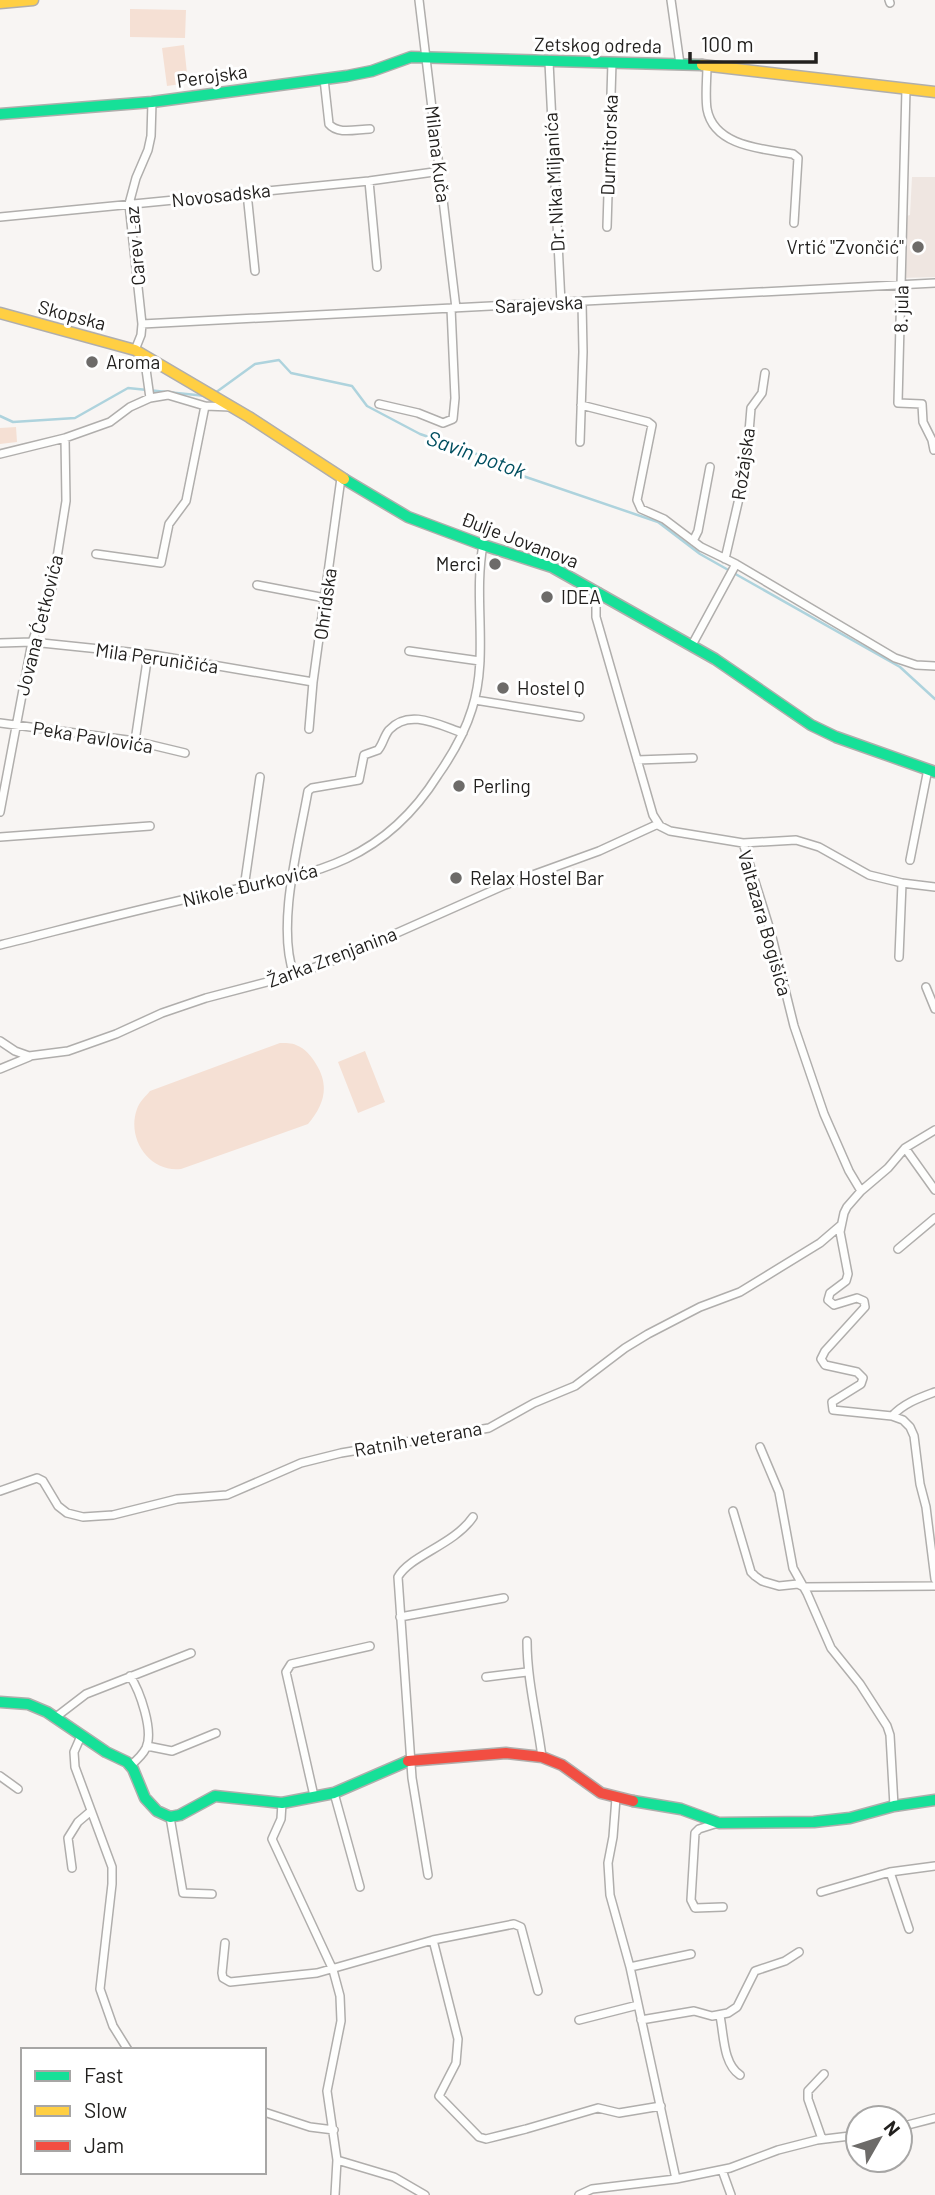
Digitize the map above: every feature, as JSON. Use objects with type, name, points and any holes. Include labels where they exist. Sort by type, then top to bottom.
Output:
[{"type":"street","points":[[0,3],[33,0]]},
{"type":"street","name":"Milana Kuča","points":[[379,404],[418,413],[443,423],[453,419],[453,308],[441,171],[419,0]]},
{"type":"street","points":[[671,0],[680,64]]},
{"type":"street","name":"Perojska","points":[[0,114],[152,102],[372,71],[411,57],[426,59]]},
{"type":"street","name":"Zetskog odreda","points":[[426,59],[707,65],[935,92]]},
{"type":"street","name":"Dr. Nika Miljanića","points":[[549,62],[561,303]]},
{"type":"street","name":"Durmitorska","points":[[607,227],[612,62]]},
{"type":"street","points":[[707,65],[707,108],[718,129],[727,137],[744,144],[793,154],[798,158],[800,163],[794,223]]},
{"type":"street","points":[[324,79],[329,124],[332,128],[339,131],[370,129]]},
{"type":"street","name":"8. jula","points":[[906,89],[898,403],[922,404],[923,422],[934,450]]},
{"type":"street","name":"Carev Laz","points":[[139,352],[142,324],[129,204],[148,150],[152,102]]},
{"type":"street","name":"Novosadska","points":[[0,217],[369,181],[441,171]]},
{"type":"street","points":[[369,181],[377,267]]},
{"type":"street","points":[[247,192],[255,271]]},
{"type":"street","name":"Sarajevska","points":[[142,324],[935,283]]},
{"type":"street","points":[[580,442],[582,302]]},
{"type":"street","name":"Skopska","points":[[0,313],[139,352]]},
{"type":"street","points":[[139,352],[148,376],[150,395]]},
{"type":"street","name":"Đulje Jovanova","points":[[139,352],[408,517],[552,567],[692,645],[811,725],[843,740],[932,771]]},
{"type":"street","name":"Rožajska","points":[[725,559],[746,468],[751,408],[762,393],[765,373]]},
{"type":"street","points":[[0,454],[65,438],[110,422],[150,395],[168,396],[205,406],[232,407]]},
{"type":"street","points":[[581,405],[650,424],[652,428],[637,500],[641,509],[664,519],[725,559],[733,569],[895,658],[916,665],[935,666]]},
{"type":"street","points":[[96,554],[161,564],[169,524],[186,501],[205,406]]},
{"type":"street","name":"Jovana Ćetkovića","points":[[0,812],[32,642],[52,589],[66,501],[65,438]]},
{"type":"street","points":[[694,541],[710,467]]},
{"type":"street","name":"Ohridska","points":[[309,729],[341,478]]},
{"type":"street","name":"Nikole Đurkovića","points":[[0,945],[190,899],[293,878],[358,854],[401,823],[424,797],[463,733],[475,700],[480,660],[480,566],[483,545]]},
{"type":"street","points":[[692,645],[733,569]]},
{"type":"street","points":[[257,585],[326,598]]},
{"type":"street","points":[[599,592],[596,617],[658,824]]},
{"type":"street","name":"Mila Peruničića","points":[[0,643],[32,642],[148,654],[313,682]]},
{"type":"street","points":[[409,651],[480,660]]},
{"type":"street","points":[[135,741],[148,654]]},
{"type":"street","points":[[475,700],[580,717]]},
{"type":"street","points":[[294,975],[287,939],[293,878],[308,791],[359,780],[364,755],[381,747],[386,735],[398,723],[423,719],[463,733]]},
{"type":"street","name":"Peka Pavlovića","points":[[0,723],[135,741],[185,753]]},
{"type":"street","points":[[637,760],[693,758]]},
{"type":"street","points":[[910,860],[932,771]]},
{"type":"street","points":[[244,888],[260,777]]},
{"type":"street","name":"Valtazara Bogišića","points":[[658,824],[670,831],[743,843],[771,933],[794,1026],[840,1152],[861,1191]]},
{"type":"street","name":"Žarka Zrenjanina","points":[[0,1069],[29,1056],[68,1051],[116,1034],[162,1013],[294,975],[345,956],[505,885],[599,851],[658,824]]},
{"type":"street","points":[[0,837],[150,826]]},
{"type":"street","points":[[743,843],[796,840],[820,847],[869,875],[935,887]]},
{"type":"street","points":[[899,957],[902,883]]},
{"type":"street","points":[[926,987],[935,1009]]},
{"type":"street","points":[[0,1041],[29,1056]]},
{"type":"street","name":"Ratnih veterana","points":[[0,1491],[37,1478],[43,1481],[58,1506],[67,1513],[83,1517],[113,1515],[177,1499],[227,1495],[301,1463],[341,1453],[489,1428],[534,1403],[575,1386],[648,1334],[700,1307],[740,1292],[820,1243],[841,1226],[844,1213],[861,1191],[905,1149],[935,1130]]},
{"type":"street","points":[[905,1149],[935,1190]]},
{"type":"street","points":[[898,1249],[935,1218]]},
{"type":"street","points":[[841,1226],[840,1240],[848,1274],[846,1281],[830,1293],[828,1300],[834,1305],[857,1298],[862,1300],[864,1307],[821,1359],[827,1365],[859,1372],[863,1380],[861,1384],[832,1402],[831,1408],[838,1412],[892,1416],[907,1424],[914,1436],[935,1579]]},
{"type":"street","points":[[892,1416],[913,1400],[935,1392]]},
{"type":"street","points":[[760,1447],[779,1492],[793,1568],[831,1648],[860,1684],[887,1726],[890,1735],[894,1806]]},
{"type":"street","points":[[733,1511],[751,1572],[762,1581],[779,1586],[798,1584],[804,1587],[935,1586]]},
{"type":"street","points":[[428,1875],[411,1760],[398,1577],[402,1571],[464,1530],[473,1517]]},
{"type":"street","points":[[400,1617],[503,1598]]},
{"type":"street","points":[[527,1641],[527,1672],[536,1710],[542,1757]]},
{"type":"street","points":[[314,1796],[286,1672],[291,1664],[370,1646]]},
{"type":"street","points":[[56,1717],[86,1694],[191,1653]]},
{"type":"street","points":[[486,1677],[527,1672]]},
{"type":"street","points":[[130,1676],[146,1715],[147,1746],[131,1765]]},
{"type":"street","points":[[0,1702],[28,1704],[56,1717],[81,1736],[131,1765],[145,1798],[157,1811],[170,1817],[180,1815],[215,1796],[282,1803],[334,1793],[411,1760],[486,1754],[542,1757],[562,1765],[601,1793],[681,1809],[719,1823]]},
{"type":"street","points":[[147,1746],[172,1751],[216,1733]]},
{"type":"street","points":[[81,1736],[76,1744],[74,1759],[109,1856],[112,1876],[100,1989],[113,2026],[127,2048]]},
{"type":"street","points":[[0,1776],[18,1789]]},
{"type":"street","points":[[334,1793],[360,1887]]},
{"type":"street","points":[[616,1798],[608,1863],[610,1895],[630,1967],[676,2179]]},
{"type":"street","points":[[723,1907],[695,1908],[691,1900],[695,1833],[699,1829],[719,1823],[814,1822],[850,1818],[894,1806],[935,1800]]},
{"type":"street","points":[[282,1803],[281,1819],[272,1836],[273,1844],[310,1916],[333,1969],[340,1996],[341,2021],[327,2091],[337,2160],[335,2195]]},
{"type":"street","points":[[72,1868],[68,1838],[78,1822],[91,1811]]},
{"type":"street","points":[[170,1817],[183,1893],[212,1894]]},
{"type":"street","points":[[821,1892],[890,1872],[935,1866]]},
{"type":"street","points":[[890,1872],[909,1929]]},
{"type":"street","points":[[225,1943],[222,1973],[230,1982],[317,1973],[477,1929],[518,1924],[531,1959],[538,1991]]},
{"type":"street","points":[[433,1940],[458,2039],[456,2063],[439,2096],[479,2137],[486,2138],[526,2129],[598,2108],[619,2113],[661,2106]]},
{"type":"street","points":[[641,2020],[694,2011],[720,2016],[737,2007],[755,1971],[785,1961],[799,1952]]},
{"type":"street","points":[[630,1967],[691,1954]]},
{"type":"street","points":[[579,2021],[638,2005]]},
{"type":"street","points":[[720,2016],[731,2068],[740,2075]]},
{"type":"street","points":[[822,2139],[808,2099],[808,2091],[824,2074]]},
{"type":"street","points":[[266,2113],[310,2127],[334,2130]]},
{"type":"street","points":[[914,2123],[935,2118]]},
{"type":"street","points":[[579,2195],[592,2189],[612,2191],[722,2170],[789,2147],[844,2137]]},
{"type":"street","points":[[337,2160],[394,2177],[425,2195]]},
{"type":"street","points":[[722,2170],[731,2195]]},
{"type":"shaded area","points":[[130,9],[186,10],[185,38],[130,37]]},
{"type":"shaded area","points":[[184,45],[188,83],[167,86],[162,48]]},
{"type":"shaded area","name":"Vrtić \"Zvončić\"","points":[[912,177],[935,177],[935,277],[901,278],[903,217],[910,215]]},
{"type":"shaded area","points":[[16,427],[17,442],[0,444],[0,428]]},
{"type":"shaded area","points":[[280,1043],[293,1044],[308,1053],[323,1080],[321,1102],[308,1124],[181,1169],[160,1166],[143,1152],[135,1132],[134,1120],[138,1106],[150,1091]]},
{"type":"shaded area","points":[[365,1051],[385,1102],[358,1113],[338,1062]]},
{"type":"waterway","name":"Savin potok","points":[[215,393],[255,364],[279,360],[291,373],[352,386],[367,406],[420,434],[470,451],[523,476],[658,522],[700,554],[900,667],[935,699]]},
{"type":"waterway","name":"Savin potok","points":[[0,416],[13,422],[75,418],[128,388],[206,396]]},
{"type":"traffic: fast","points":[[0,114],[152,102],[347,76],[372,71],[411,57],[702,65]]},
{"type":"traffic: fast","points":[[344,479],[408,517],[552,567],[715,659],[811,725],[836,737],[935,772]]},
{"type":"traffic: fast","points":[[0,1702],[28,1704],[47,1712],[106,1752],[127,1762],[133,1769],[145,1798],[157,1811],[170,1817],[180,1815],[215,1796],[282,1803],[334,1793],[408,1761]]},
{"type":"traffic: fast","points":[[633,1801],[681,1809],[719,1823],[814,1822],[850,1818],[894,1806],[935,1800]]},
{"type":"traffic: slow","points":[[0,3],[33,0]]},
{"type":"traffic: slow","points":[[702,65],[935,92]]},
{"type":"traffic: slow","points":[[0,313],[135,350],[249,417],[344,479]]},
{"type":"traffic: jam","points":[[408,1761],[506,1753],[542,1757],[562,1765],[601,1793],[633,1801]]},
{"type":"place","name":"Vrtić \"Zvončić\"","points":[[918,247]]},
{"type":"place","name":"Aroma","points":[[92,362]]},
{"type":"place","name":"Merci","points":[[495,564]]},
{"type":"place","name":"IDEA","points":[[547,597]]},
{"type":"place","name":"Hostel Q","points":[[503,688]]},
{"type":"place","name":"Perling","points":[[459,786]]},
{"type":"place","name":"Relax Hostel Bar","points":[[456,878]]}]
